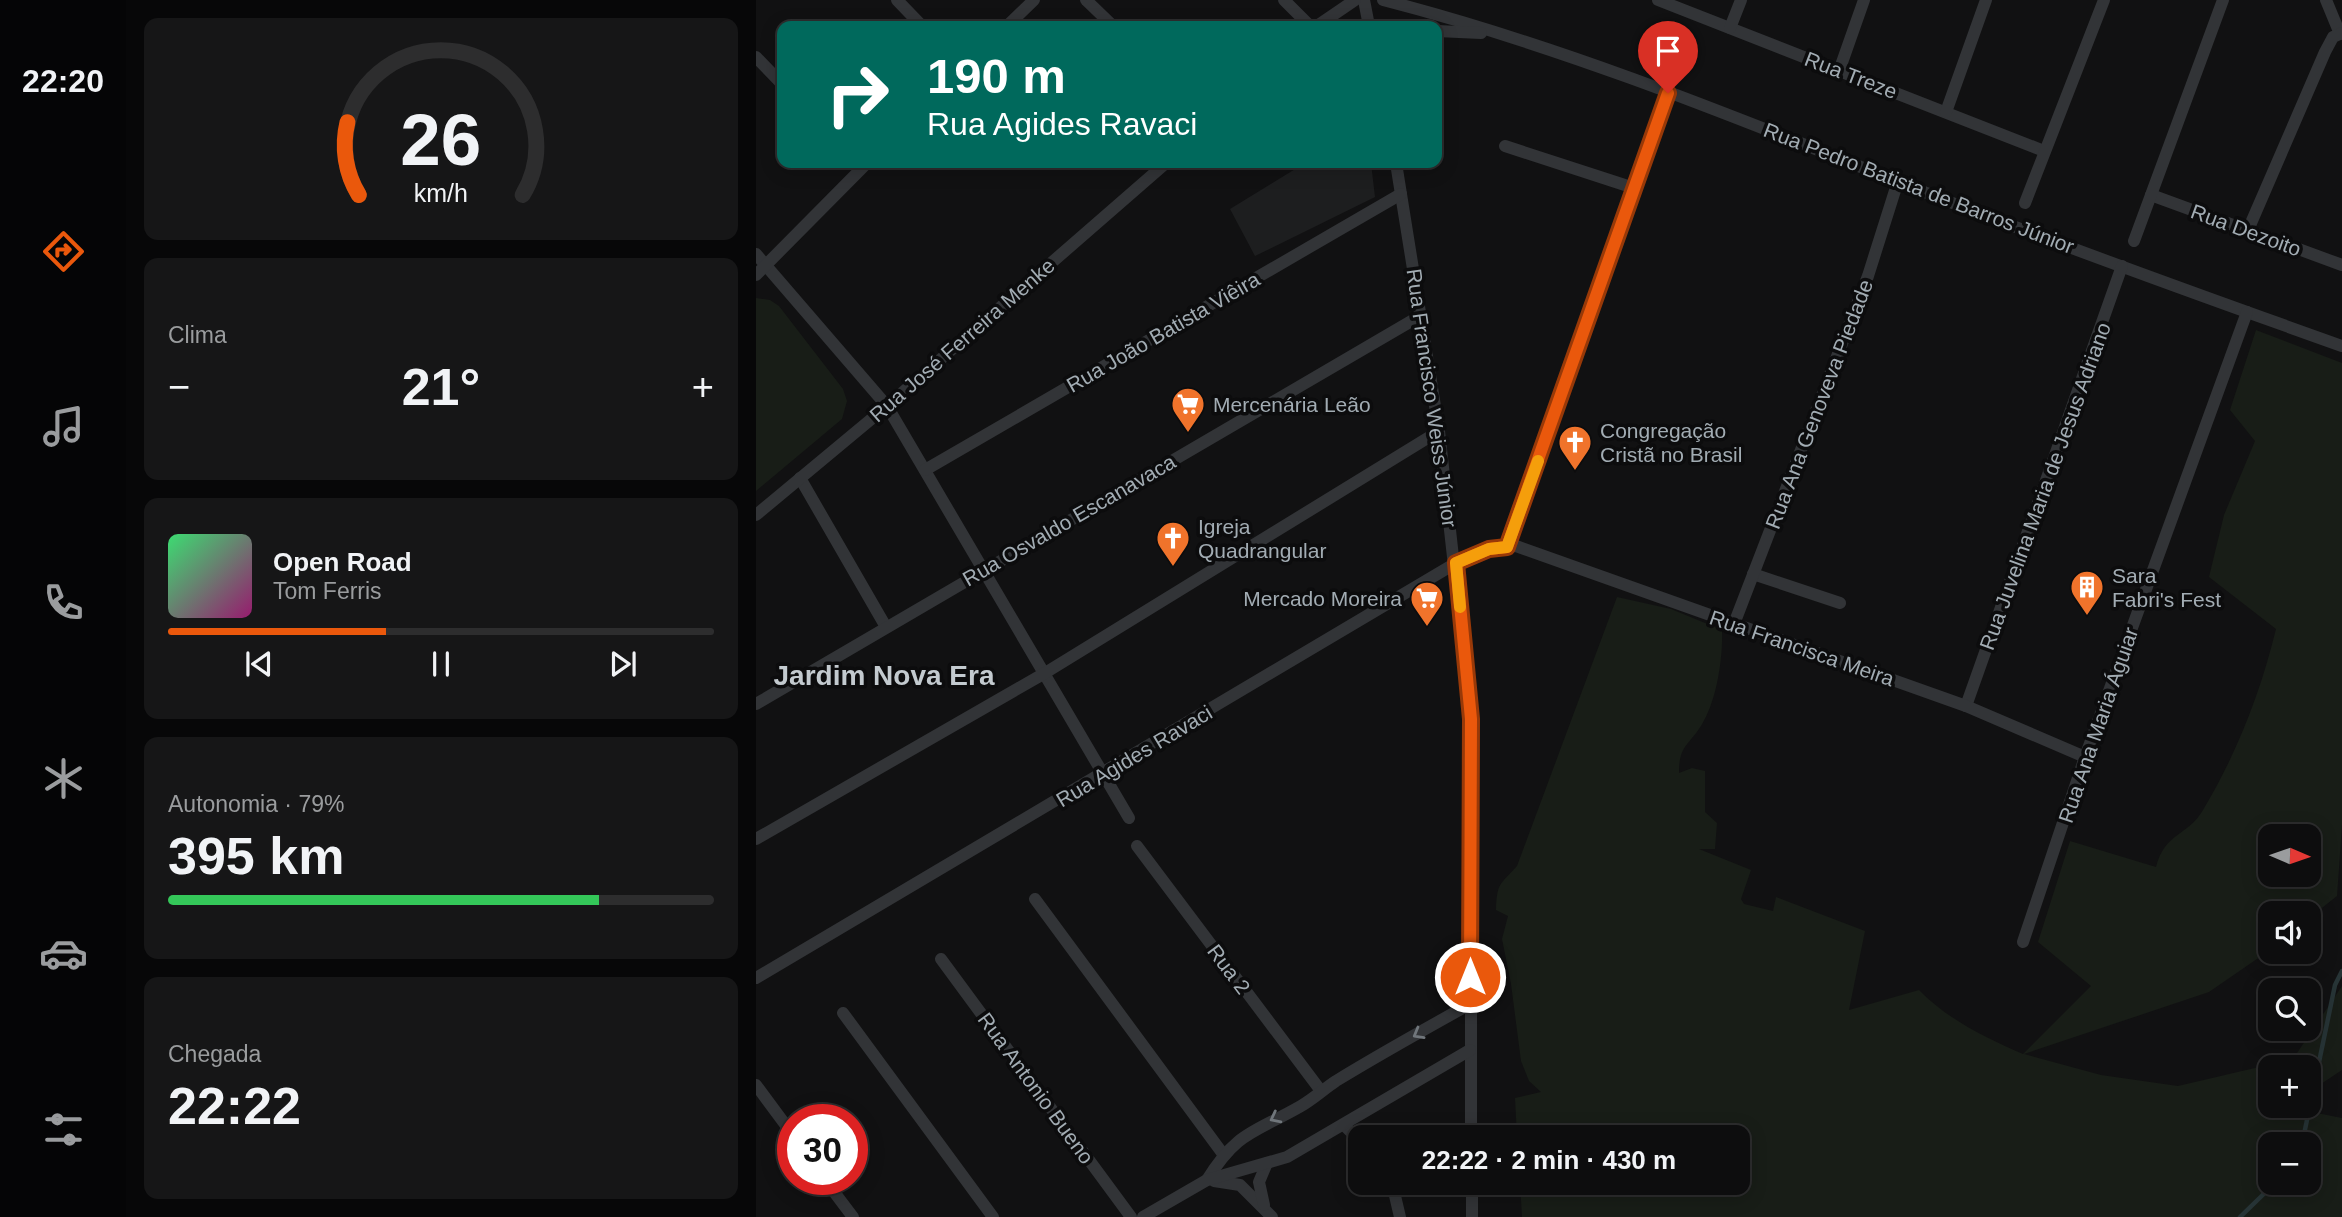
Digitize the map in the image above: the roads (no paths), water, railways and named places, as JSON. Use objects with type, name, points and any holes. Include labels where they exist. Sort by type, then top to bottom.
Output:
[{"type":"street","points":[[897,0],[917,21]]},
{"type":"street","points":[[1012,21],[1034,0]]},
{"type":"street","points":[[1086,0],[1108,21]]},
{"type":"street","points":[[1284,0],[1305,21]]},
{"type":"street","points":[[1324,21],[1355,0]]},
{"type":"street","points":[[1364,0],[1368,21]]},
{"type":"street","name":"Rua Pedro Batista de Barros Júnior","points":[[1383,0],[1495,34],[1668,93],[2122,266],[2342,346]]},
{"type":"street","name":"Rua Treze","points":[[1658,0],[2044,151]]},
{"type":"street","points":[[1730,28],[1741,0]]},
{"type":"street","points":[[1839,71],[1864,0]]},
{"type":"street","points":[[1945,112],[1986,0]]},
{"type":"street","points":[[2025,203],[2104,0]]},
{"type":"street","points":[[2134,241],[2223,0]]},
{"type":"street","points":[[2248,230],[2325,52],[2333,37],[2341,33],[2326,0]]},
{"type":"street","name":"Rua Pedro Batista de Barros Júnior","points":[[1442,31],[1495,34]]},
{"type":"street","points":[[756,57],[777,79]]},
{"type":"street","points":[[1512,547],[1668,93]]},
{"type":"street","points":[[1505,146],[1634,188]]},
{"type":"street","points":[[756,275],[858,168]]},
{"type":"street","name":"Rua José Ferreira Menke","points":[[756,515],[887,406],[1160,168]]},
{"type":"street","name":"Rua Francisco Weiss Júnior","points":[[1397,168],[1439,432],[1456,563],[1471,719],[1471,1125]]},
{"type":"street","name":"Rua Ana Genoveva Piedade","points":[[1734,624],[1868,276],[1898,181]]},
{"type":"street","name":"Rua João Batista Viêira","points":[[925,470],[1401,194]]},
{"type":"street","name":"Rua Dezoito","points":[[2151,195],[2342,265]]},
{"type":"street","points":[[756,254],[887,406],[1129,818]]},
{"type":"street","name":"Rua Juvelina Maria de Jesus Adriano","points":[[1966,706],[2122,266]]},
{"type":"street","name":"Rua Ana Maria Águiar","points":[[2023,942],[2085,757],[2247,312]]},
{"type":"street","name":"Rua Osvaldo Escanavaca","points":[[756,704],[1420,316]]},
{"type":"street","points":[[756,839],[1045,673],[1439,432]]},
{"type":"street","points":[[800,478],[886,627]]},
{"type":"street","name":"Rua Agides Ravaci","points":[[756,978],[1456,563],[1489,549],[1512,547]]},
{"type":"street","name":"Rua Francisca Meira","points":[[1512,547],[1966,706],[2085,757]]},
{"type":"street","points":[[1753,575],[1840,603]]},
{"type":"street","name":"Rua 2","points":[[1137,846],[1321,1091]]},
{"type":"street","points":[[1035,899],[1223,1154]]},
{"type":"street","name":"Rua Antonio Bueno","points":[[941,959],[1131,1217]]},
{"type":"street","points":[[1207,1180],[1223,1154],[1241,1138],[1301,1106],[1321,1091],[1470,1004]]},
{"type":"street","points":[[843,1013],[993,1217]]},
{"type":"street","points":[[1143,1217],[1207,1180],[1287,1157],[1471,1051]]},
{"type":"street","points":[[756,1085],[777,1113]]},
{"type":"street","points":[[1343,1125],[1348,1130]]},
{"type":"street","points":[[1267,1163],[1259,1182],[1269,1213]]},
{"type":"street","points":[[1207,1180],[1240,1185],[1269,1213]]},
{"type":"street","points":[[836,1195],[853,1217]]},
{"type":"street","points":[[1395,1195],[1400,1217]]},
{"type":"street","points":[[1472,1195],[1472,1217]]},
{"type":"waterway","points":[[2304,1132],[2335,985],[2342,971]]},
{"type":"waterway","points":[[2240,1217],[2263,1195]]},
{"type":"place","name":"Mercenária Leão","points":[[1188,434]]},
{"type":"place","name":"Congregação Cristã no Brasil","points":[[1575,472]]},
{"type":"place","name":"Igreja Quadrangular","points":[[1173,568]]},
{"type":"place","name":"Sara Fabri's Fest","points":[[2087,617]]},
{"type":"place","name":"Mercado Moreira","points":[[1427,628]]},
{"type":"district","name":"Jardim Nova Era","points":[[884,675]]}]
